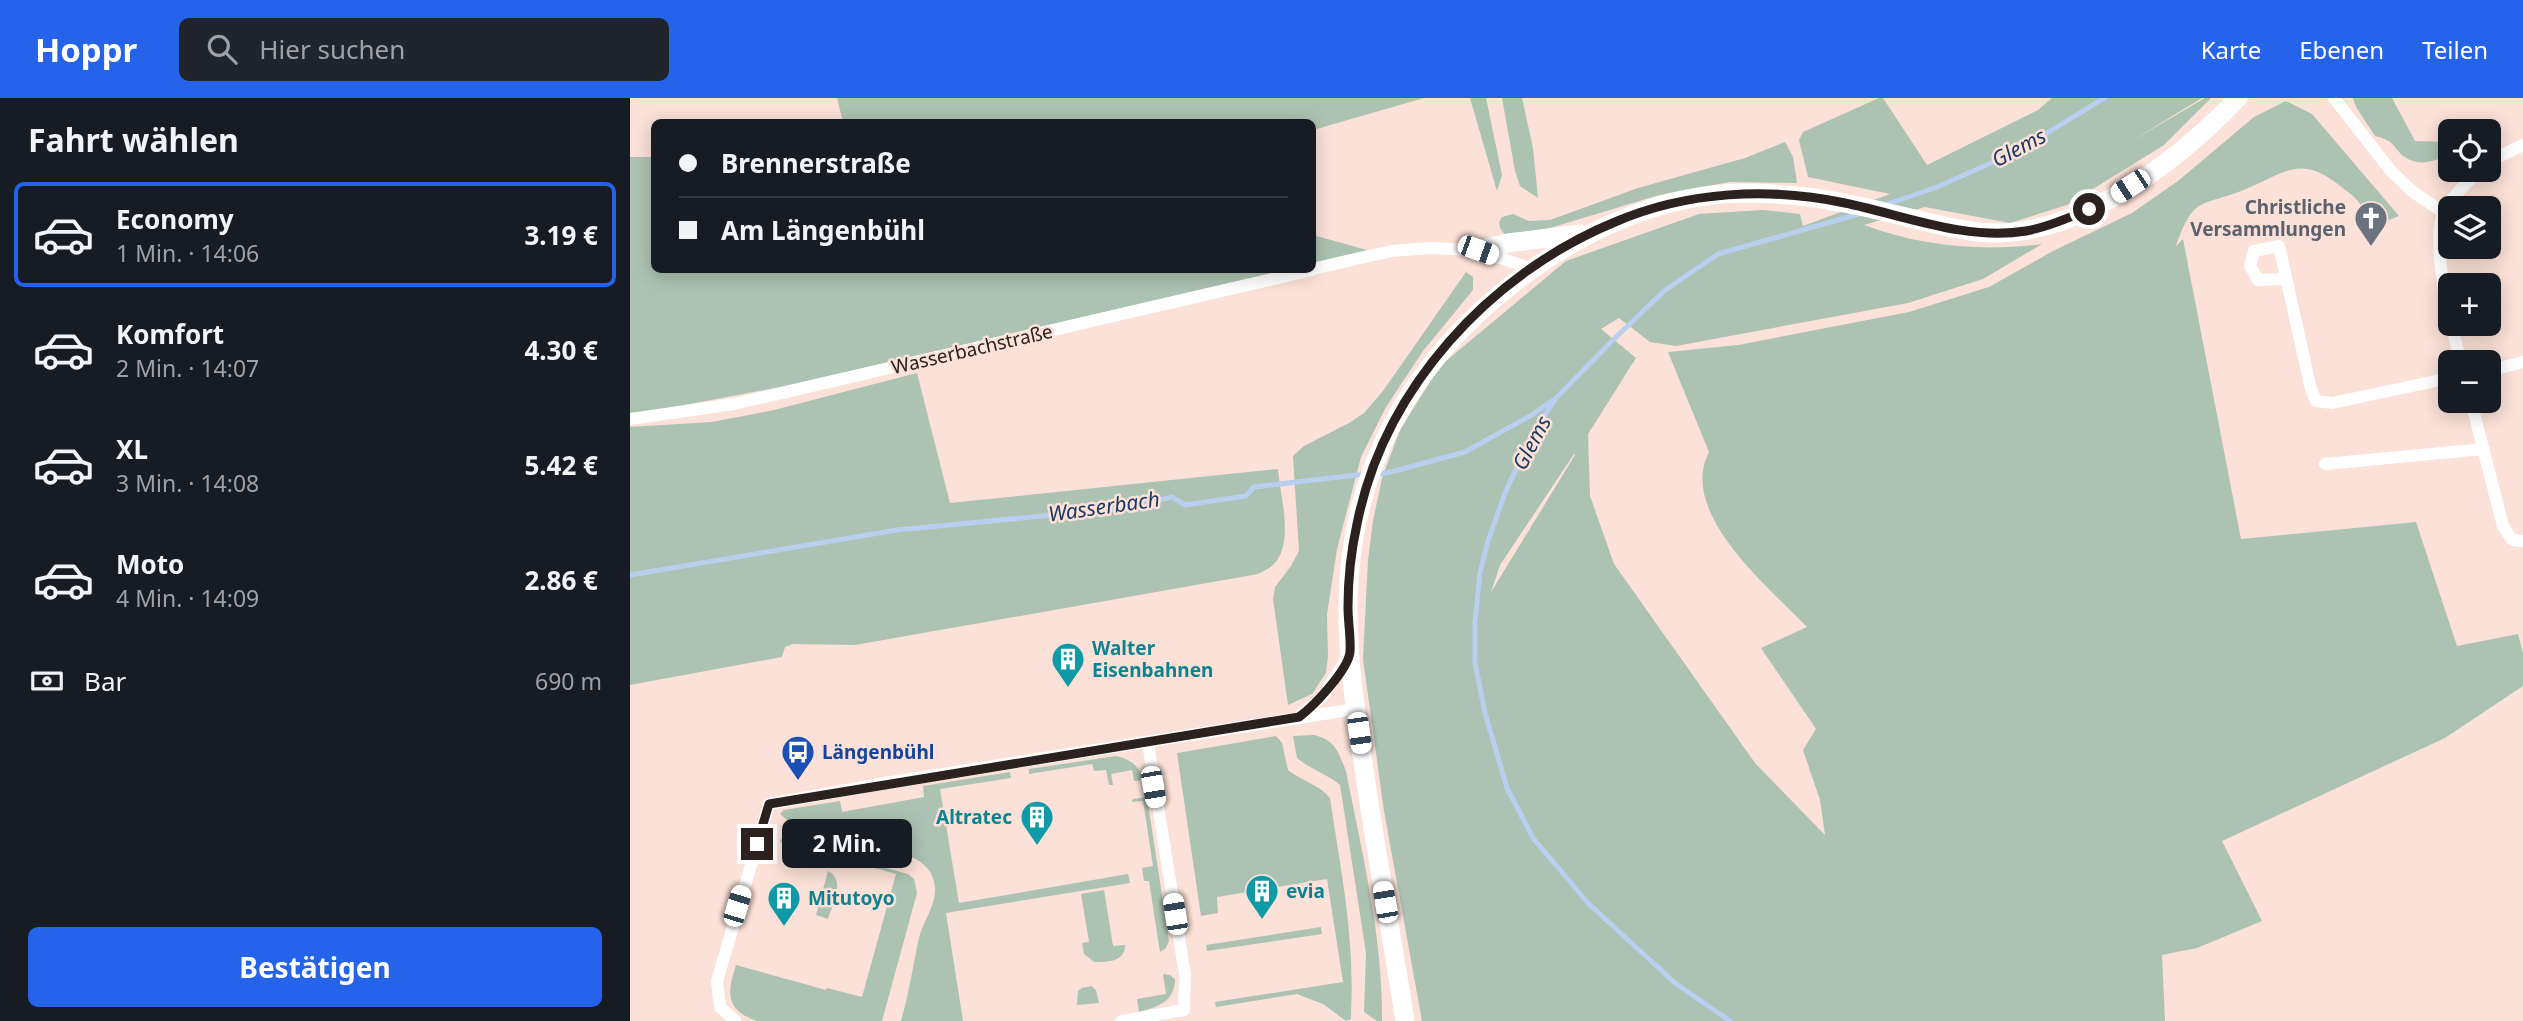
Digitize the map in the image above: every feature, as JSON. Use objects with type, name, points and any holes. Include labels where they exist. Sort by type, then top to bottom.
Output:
[{"type":"main road","points":[[1404,1013],[1355,709],[1348,607],[1351,554],[1364,493],[1377,456],[1408,394],[1461,330],[1497,296],[1532,269],[1588,233],[1657,208],[1707,196],[1741,193],[1789,195],[1843,202],[1979,232],[2026,231],[2059,222],[2089,209],[2149,173],[2215,123],[2238,98]]},
{"type":"main road","points":[[1478,250],[1507,243],[1588,233]]},
{"type":"street","points":[[2334,98],[2391,171],[2413,192],[2438,208]]},
{"type":"street","points":[[2501,156],[2523,145]]},
{"type":"street","points":[[2458,196],[2470,182]]},
{"type":"street","name":"Wasserbachstraße","points":[[1316,268],[1392,251],[1431,248],[1478,250],[1532,269]]},
{"type":"street","name":"Wasserbachstraße","points":[[630,419],[734,404],[1295,273]]},
{"type":"street","points":[[2284,279],[2316,401],[2332,403],[2438,381]]},
{"type":"street","points":[[2501,368],[2523,362]]},
{"type":"street","points":[[2474,413],[2503,526],[2517,541]]},
{"type":"street","points":[[2325,464],[2484,449]]},
{"type":"street","points":[[1299,717],[1322,697],[1350,654]]},
{"type":"street","points":[[735,1021],[720,1007],[717,981],[769,804],[885,783],[1355,709]]},
{"type":"street","points":[[1122,1021],[1184,1010],[1185,975],[1148,743]]},
{"type":"green space","points":[[837,98],[1424,98],[1316,129],[1316,119],[842,119]]},
{"type":"green space","points":[[1470,98],[1486,98],[1502,175],[1497,191]]},
{"type":"green space","points":[[1502,98],[1522,98],[1533,148],[1538,198],[1520,186]]},
{"type":"green space","points":[[1883,98],[1927,165],[2038,110],[2052,98],[2202,98],[2128,143],[2205,98],[2211,98],[2164,145],[2067,205],[2010,223],[1925,207],[1864,225],[1907,238],[1952,245],[1997,247],[2042,244],[1983,279],[1908,303],[1676,346],[1650,342],[1619,318],[1601,329],[1636,358],[1588,434],[1590,496],[1614,564],[1755,763],[1825,835],[1820,800],[1803,750],[1816,729],[1761,648],[1807,627],[1751,571],[1716,524],[1706,500],[1703,475],[1709,452],[1668,352],[1738,345],[1909,312],[1989,287],[2053,251],[2132,213],[2178,181],[2254,117],[2286,101],[2312,114],[2399,216],[2384,222],[2368,222],[2360,204],[2350,193],[2314,170],[2303,168],[2292,169],[2202,205],[2188,218],[2182,229],[2176,246],[2183,239],[2241,539],[2416,522],[2457,646],[2518,634],[2523,653],[2523,686],[2445,738],[2222,841],[2262,921],[2197,948],[2162,955],[2165,1021],[1422,1021],[1384,811],[1363,659],[1368,560],[1373,521],[1382,478],[1400,430],[1440,366],[1566,261],[1699,214],[1763,210],[1800,214],[1803,226],[1890,194],[1808,177],[1799,140],[1803,132]],"holes":[[[1575,455],[1491,592],[1500,565]]]},
{"type":"green space","points":[[2353,98],[2392,98],[2415,141],[2438,142],[2438,159],[2423,162],[2403,156],[2388,140],[2375,136]]},
{"type":"green space","points":[[1785,142],[1793,157],[1797,183],[1730,182],[1659,195],[1550,228],[1505,235],[1500,228],[1502,217],[1513,214],[1529,221],[1550,220],[1638,188],[1745,158]]},
{"type":"green space","points":[[630,157],[651,157],[651,273],[1272,273],[791,385],[630,413]]},
{"type":"green space","points":[[1316,236],[1367,250],[1316,262]]},
{"type":"green space","points":[[1466,272],[1473,277],[1473,290],[1423,351],[1386,407],[1361,457],[1337,549],[1327,614],[1326,673],[1312,694],[1288,705],[1273,599],[1275,587],[1299,551],[1293,456],[1304,446],[1364,413],[1383,391]]},
{"type":"green space","points":[[917,373],[950,503],[1278,469],[1285,533],[1280,556],[1258,574],[855,645],[793,644],[785,647],[782,657],[630,685],[630,427],[712,422],[774,410]]},
{"type":"green space","points":[[1314,735],[1332,744],[1346,771],[1375,926],[1382,1021],[1377,1021],[1364,1012],[1366,953],[1340,785],[1297,758],[1293,736]]},
{"type":"green space","points":[[1276,736],[1282,743],[1288,770],[1321,789],[1330,798],[1351,958],[1351,1019],[1346,1021],[1323,1004],[1297,994],[1216,1007],[1215,1002],[1343,982],[1327,879],[1217,897],[1218,913],[1201,916],[1177,753]]},
{"type":"green space","points":[[1116,756],[1134,764],[1144,780],[1134,781],[1132,770],[1111,774],[1113,785],[1109,785],[1106,770],[1094,771],[1092,764],[1029,774],[1029,769]]},
{"type":"green space","points":[[1010,772],[1011,778],[940,789],[959,903],[1128,874],[1130,883],[946,913],[963,1021],[901,1021],[919,938],[934,898],[932,876],[923,864],[910,856],[818,838],[801,830],[780,814],[784,810],[840,801],[842,812],[924,797],[923,786]]},
{"type":"green space","points":[[1147,797],[1169,941],[1166,948],[1160,952],[1149,881],[1144,881],[1142,868],[1153,866],[1143,801],[1132,802],[1133,799]]},
{"type":"green space","points":[[781,839],[908,874],[914,879],[917,893],[882,1021],[757,1021],[739,1012],[734,1006],[730,992],[736,965],[862,997],[896,874],[780,842]]},
{"type":"green space","points":[[828,871],[836,880],[837,886],[828,919],[816,915]]},
{"type":"green space","points":[[1104,890],[1113,946],[1125,945],[1119,958],[1094,962],[1084,954],[1082,943],[1089,942],[1081,894]]},
{"type":"green space","points":[[1321,927],[1322,934],[1207,951],[1206,945]]},
{"type":"green space","points":[[1163,974],[1175,979],[1169,998],[1159,1005],[1139,1012],[1137,999],[1166,994]]},
{"type":"green space","points":[[1092,986],[1096,990],[1099,1003],[1077,1005],[1078,991]]},
{"type":"waterway","name":"Glems","points":[[1885,205],[1937,187],[2018,151],[2104,98]]},
{"type":"waterway","name":"Glems","points":[[1730,1021],[1675,983],[1588,903],[1533,838],[1507,788],[1485,713],[1475,663],[1475,622],[1480,572],[1505,493],[1532,435],[1556,398],[1664,291],[1718,254],[1859,214]]},
{"type":"waterway","name":"Wasserbach","points":[[1375,474],[1465,452],[1552,401]]},
{"type":"waterway","name":"Wasserbach","points":[[630,575],[897,530],[1126,508],[1172,497],[1185,505],[1246,496],[1254,487],[1365,474]]},
{"type":"place","name":"Christliche Versammlungen","points":[[2371,248]]},
{"type":"place","name":"Walter Eisenbahnen","points":[[1068,689]]},
{"type":"place","name":"Längenbühl","points":[[798,782]]},
{"type":"place","name":"Altratec","points":[[1037,847]]},
{"type":"place","name":"evia","points":[[1262,921]]},
{"type":"place","name":"Mitutoyo","points":[[784,928]]},
{"type":"route","points":[[757,844],[769,804],[1299,717],[1322,697],[1350,654],[1349,581],[1357,523],[1377,456],[1408,394],[1461,330],[1497,296],[1556,251],[1588,233],[1657,208],[1707,196],[1741,193],[1789,195],[1843,202],[1947,227],[2000,233],[2026,231],[2059,222],[2089,209]]}]
